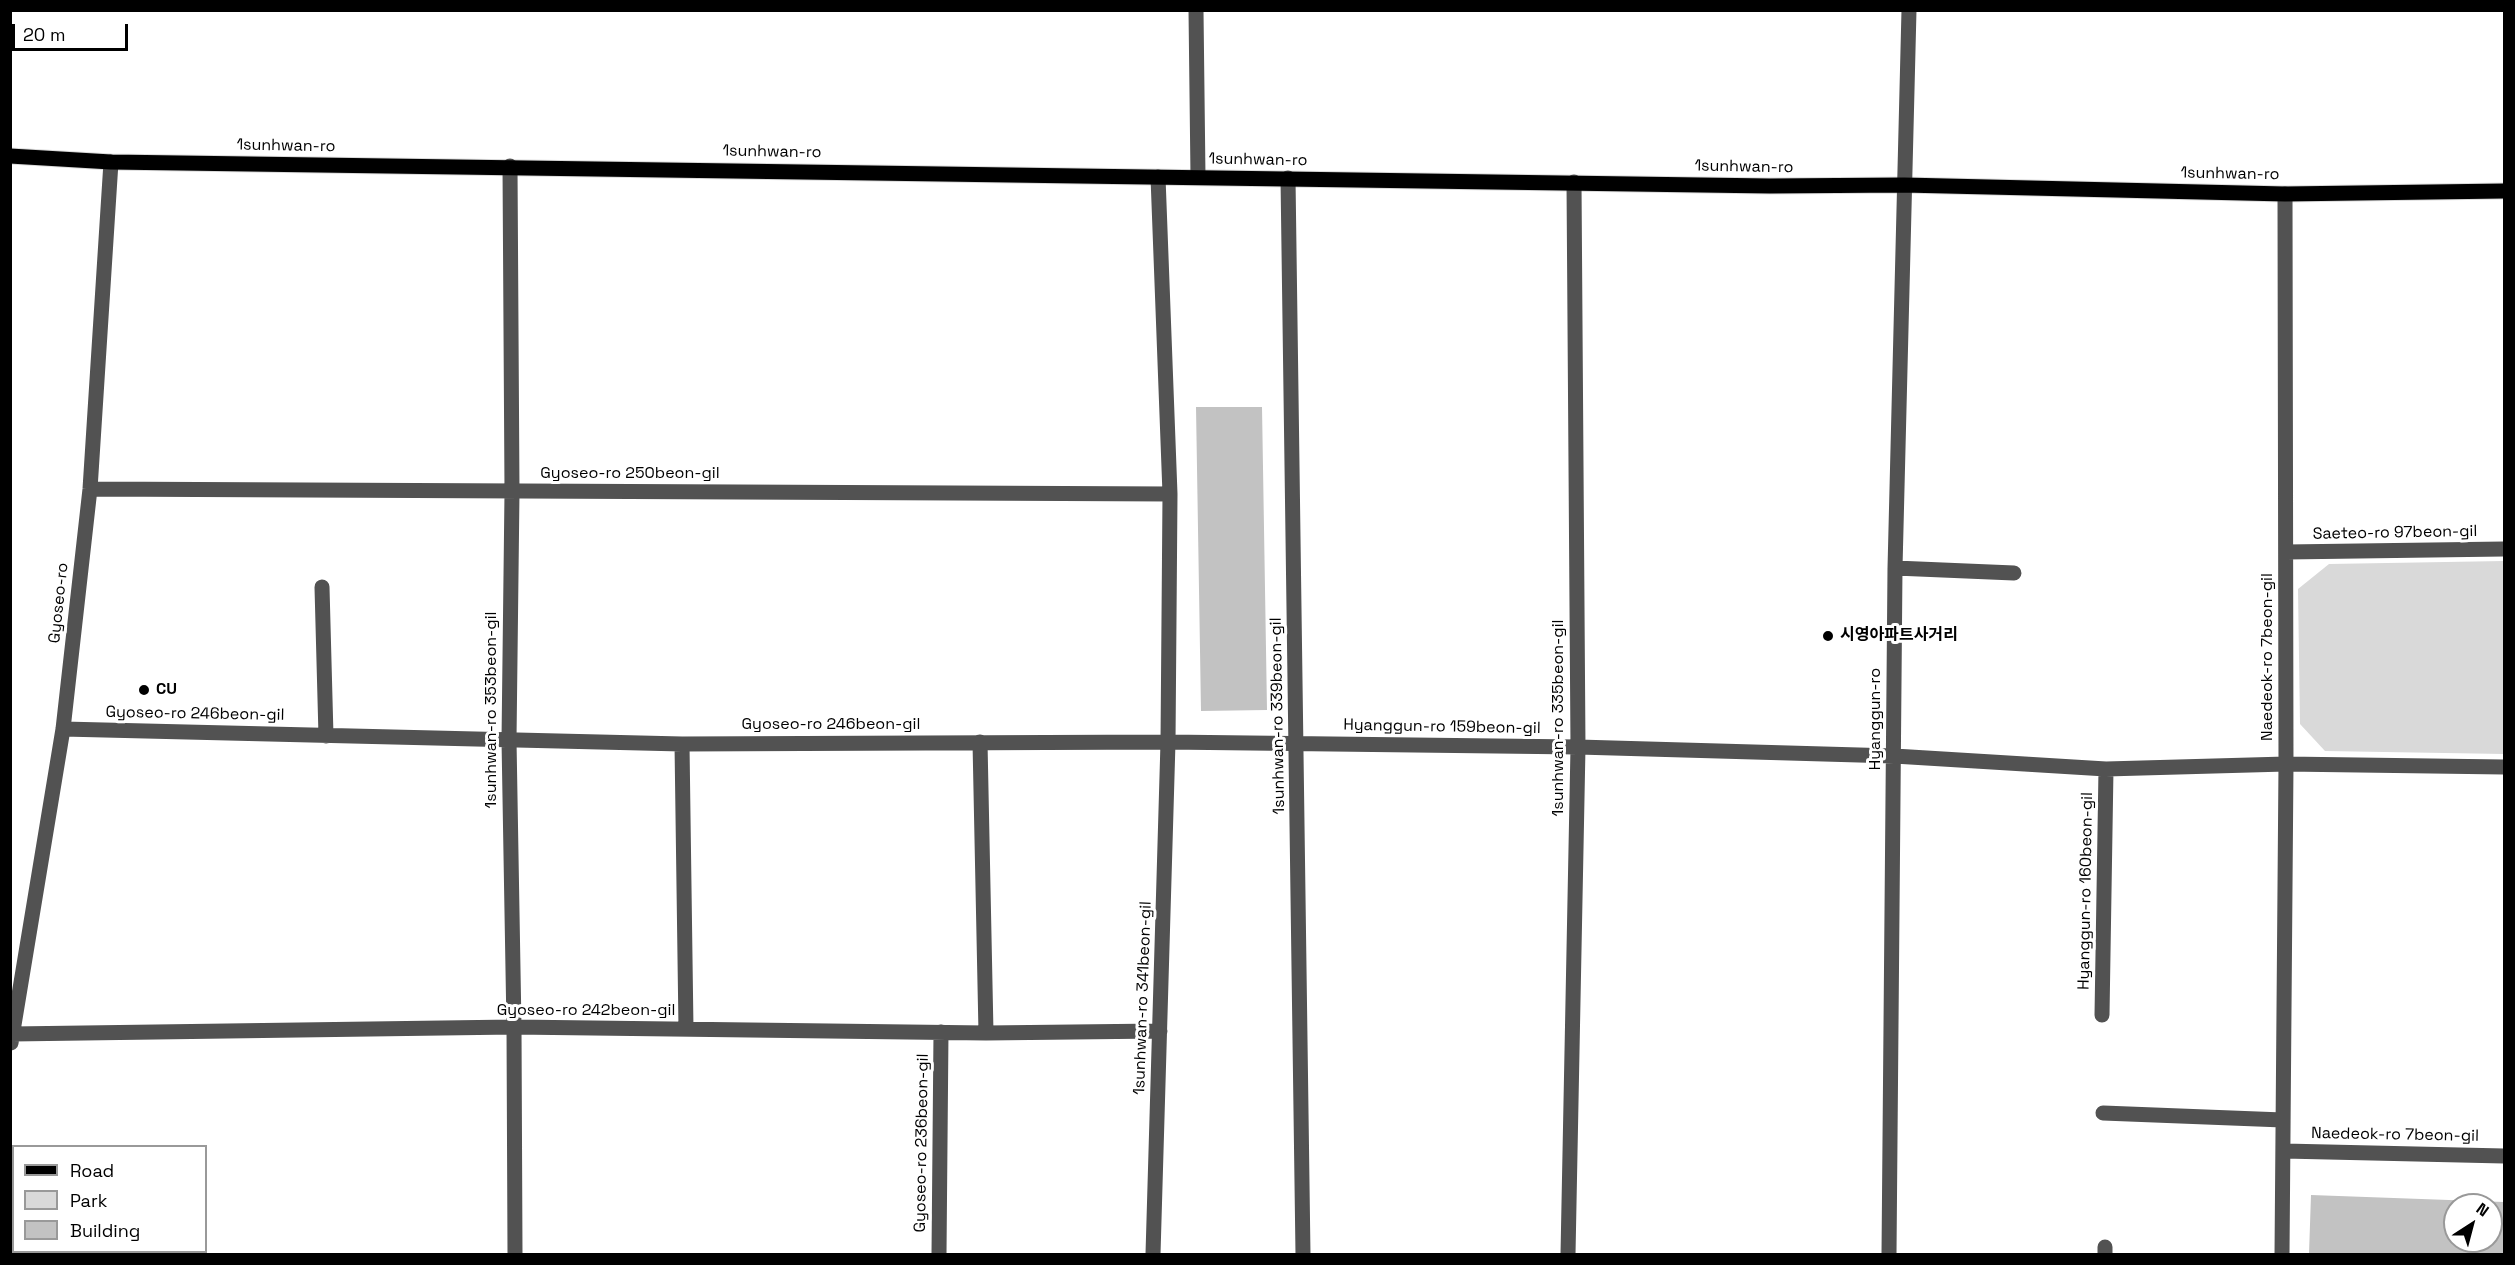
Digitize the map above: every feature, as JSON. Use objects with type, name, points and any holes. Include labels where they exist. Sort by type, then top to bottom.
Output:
[{"type":"main road","name":"1sunhwan-ro","points":[[10,156],[111,162],[1770,186],[1904,185],[2284,194],[2505,191]]},
{"type":"street","points":[[1196,10],[1198,177]]},
{"type":"street","name":"Hyanggun-ro","points":[[1889,1254],[1895,568],[1909,10]]},
{"type":"street","name":"Gyoseo-ro","points":[[11,1039],[63,729],[90,489],[111,162]]},
{"type":"street","name":"1sunhwan-ro 353beon-gil","points":[[510,166],[512,492],[509,740],[515,1254]]},
{"type":"street","name":"1sunhwan-ro 341beon-gil","points":[[1153,1254],[1168,742],[1170,494],[1158,177]]},
{"type":"street","name":"1sunhwan-ro 339beon-gil","points":[[1288,178],[1303,1254]]},
{"type":"street","name":"1sunhwan-ro 335beon-gil","points":[[1568,1254],[1578,747],[1574,182]]},
{"type":"street","name":"Naedeok-ro 7beon-gil","points":[[2282,1254],[2286,764],[2284,194]]},
{"type":"street","name":"Gyoseo-ro 250beon-gil","points":[[90,489],[1170,494]]},
{"type":"street","name":"Saeteo-ro 97beon-gil","points":[[2286,552],[2505,549]]},
{"type":"street","points":[[1895,568],[2014,573]]},
{"type":"street","points":[[322,587],[326,736]]},
{"type":"street","name":"Gyoseo-ro 246beon-gil","points":[[63,729],[682,744],[1168,742]]},
{"type":"street","points":[[980,742],[986,1033]]},
{"type":"street","name":"Hyanggun-ro 159beon-gil","points":[[1168,742],[1578,747],[1894,756]]},
{"type":"street","points":[[682,744],[686,1029]]},
{"type":"street","name":"Hyanggun-ro 160beon-gil","points":[[1894,756],[2106,769],[2286,764],[2505,767]]},
{"type":"street","name":"Hyanggun-ro 160beon-gil","points":[[2102,1015],[2106,769]]},
{"type":"street","name":"Gyoseo-ro 242beon-gil","points":[[11,1039],[514,1027],[986,1033],[1160,1031]]},
{"type":"street","name":"Gyoseo-ro 236beon-gil","points":[[939,1254],[941,1032]]},
{"type":"street","points":[[2103,1113],[2283,1120]]},
{"type":"street","name":"Naedeok-ro 7beon-gil","points":[[2284,1151],[2505,1156]]},
{"type":"green space","points":[[2504,561],[2504,754],[2325,751],[2300,724],[2298,589],[2329,564]]},
{"type":"building","points":[[1196,407],[1262,407],[1267,710],[1201,711]]},
{"type":"building","points":[[2311,1195],[2443,1200],[2443,1253],[2503,1253],[2504,1202],[2504,1254],[2309,1254]]},
{"type":"place","name":"시영아파트사거리","points":[[1828,636]]},
{"type":"place","name":"CU","points":[[144,690]]}]
